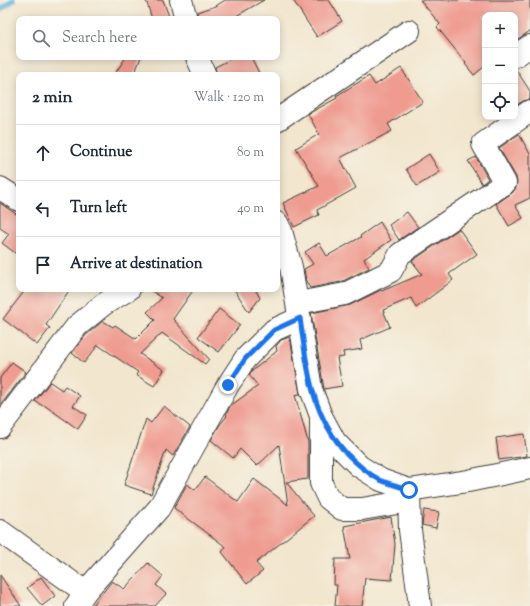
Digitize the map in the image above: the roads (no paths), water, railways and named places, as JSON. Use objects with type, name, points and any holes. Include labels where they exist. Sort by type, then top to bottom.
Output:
[{"type":"street","points":[[181,0],[185,16]]},
{"type":"street","points":[[280,118],[409,31]]},
{"type":"street","points":[[518,54],[530,46]]},
{"type":"street","points":[[198,60],[204,72]]},
{"type":"street","points":[[0,531],[81,599],[159,508],[228,385],[245,359],[274,330],[299,311],[345,294],[391,271],[400,254],[505,183],[483,144],[530,111]]},
{"type":"street","points":[[280,229],[291,267],[311,389],[321,416],[335,442],[359,466],[409,495]]},
{"type":"street","points":[[1,424],[77,326],[104,304],[123,292]]},
{"type":"street","points":[[321,416],[321,483],[328,498],[342,509],[362,509],[409,495],[530,468]]},
{"type":"street","points":[[409,495],[410,530],[420,606]]},
{"type":"waterway","points":[[0,10],[13,0]]}]
